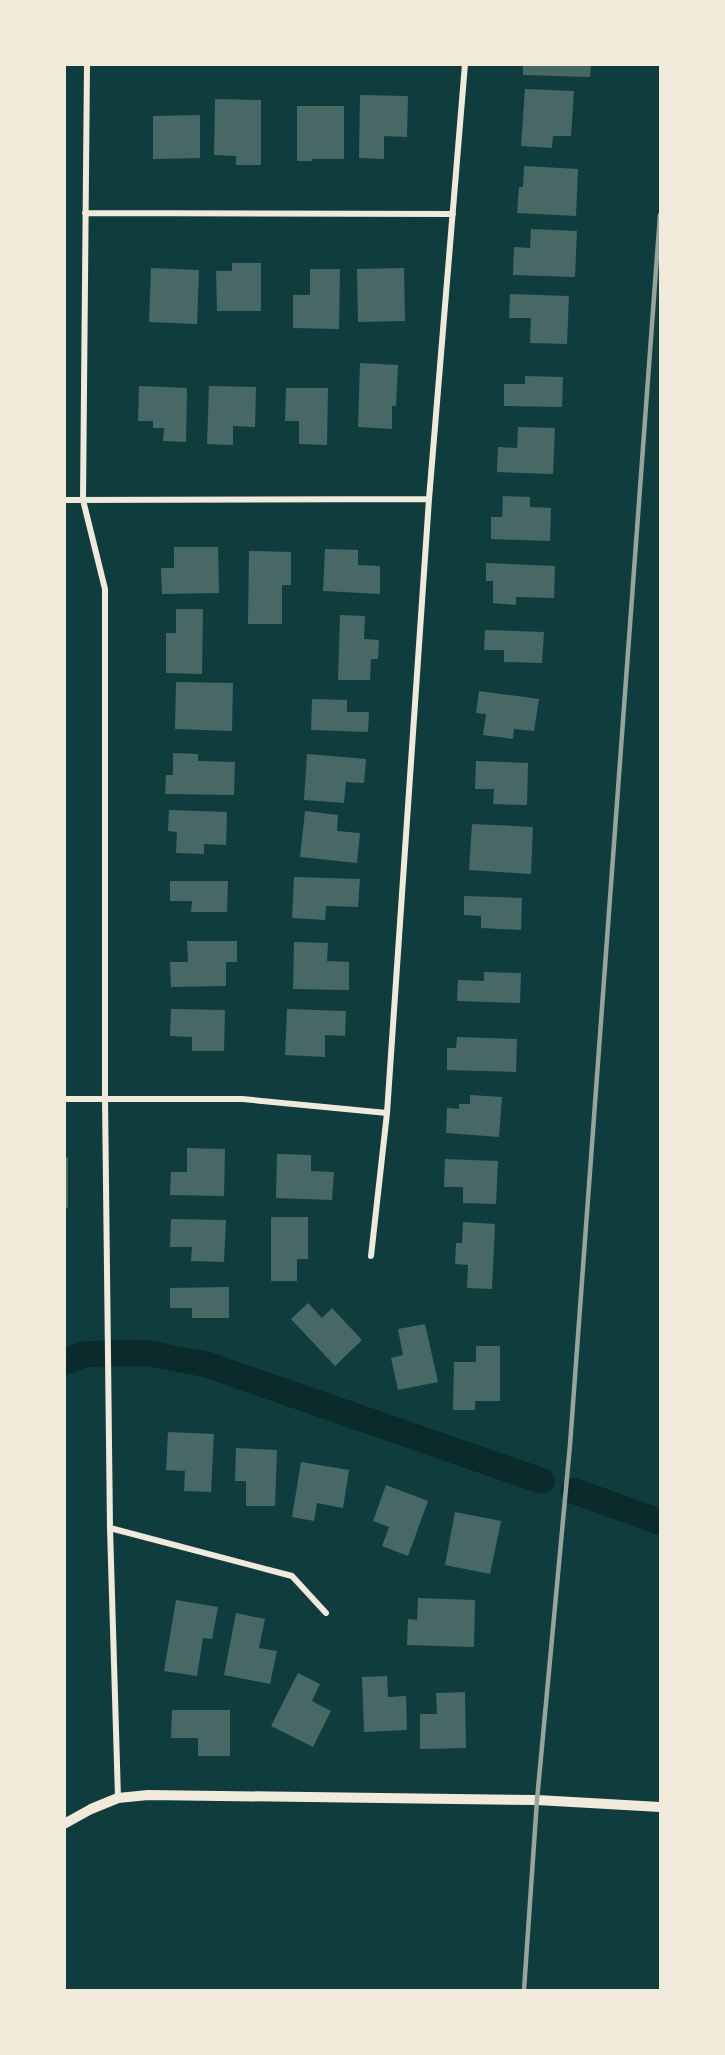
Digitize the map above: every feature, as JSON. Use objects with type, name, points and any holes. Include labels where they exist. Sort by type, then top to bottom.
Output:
[{"type":"street","points":[[87,64],[83,500],[105,589],[107,1314],[110,1528],[118,1798]]},
{"type":"street","points":[[371,1256],[387,1113],[429,499],[465,64]]},
{"type":"street","points":[[85,213],[453,214]]},
{"type":"street","points":[[64,500],[429,499]]},
{"type":"street","points":[[64,1100],[242,1100],[387,1113]]},
{"type":"street","points":[[110,1528],[292,1576],[326,1613]]},
{"type":"street","points":[[64,1824],[91,1809],[118,1798],[148,1796],[537,1800],[660,1807]]},
{"type":"building","points":[[523,64],[591,64],[590,77],[523,75]]},
{"type":"building","points":[[525,89],[574,91],[571,136],[553,136],[552,148],[521,146]]},
{"type":"building","points":[[360,95],[408,96],[407,137],[384,136],[384,159],[359,158]]},
{"type":"building","points":[[215,99],[261,100],[261,165],[236,165],[236,156],[214,155]]},
{"type":"building","points":[[297,106],[344,106],[344,159],[297,161]]},
{"type":"building","points":[[200,115],[200,158],[153,159],[153,116]]},
{"type":"building","points":[[524,166],[578,169],[576,216],[517,213],[519,187],[523,187]]},
{"type":"building","points":[[531,229],[577,231],[575,277],[513,275],[514,247],[530,248]]},
{"type":"building","points":[[232,263],[261,263],[261,311],[217,311],[216,271],[232,271]]},
{"type":"building","points":[[151,268],[199,270],[197,324],[149,322]]},
{"type":"building","points":[[404,268],[405,321],[358,322],[357,269]]},
{"type":"building","points":[[310,269],[340,269],[339,329],[293,328],[293,295],[310,295]]},
{"type":"building","points":[[510,294],[569,296],[567,344],[530,343],[531,318],[509,318]]},
{"type":"building","points":[[360,363],[398,365],[396,406],[392,406],[392,429],[358,427]]},
{"type":"building","points":[[525,376],[563,377],[562,407],[504,406],[504,384],[525,384]]},
{"type":"building","points":[[139,386],[187,388],[186,442],[163,441],[164,428],[153,428],[153,421],[138,421]]},
{"type":"building","points":[[209,386],[256,387],[255,427],[233,426],[233,445],[207,444]]},
{"type":"building","points":[[286,388],[328,388],[327,445],[299,444],[299,421],[285,421]]},
{"type":"building","points":[[518,427],[555,428],[553,474],[497,472],[498,447],[517,448]]},
{"type":"building","points":[[503,496],[530,497],[530,507],[551,508],[550,541],[491,539],[491,517],[502,517]]},
{"type":"building","points":[[174,547],[218,547],[219,593],[162,594],[161,568],[174,568]]},
{"type":"building","points":[[325,549],[358,550],[358,565],[380,566],[380,594],[323,591]]},
{"type":"building","points":[[249,551],[291,552],[291,585],[282,585],[282,624],[248,624]]},
{"type":"building","points":[[486,563],[555,566],[554,598],[516,597],[516,605],[493,603],[493,581],[486,581]]},
{"type":"building","points":[[176,609],[203,609],[202,674],[166,673],[166,633],[176,633]]},
{"type":"building","points":[[340,615],[365,616],[364,639],[379,640],[378,659],[371,659],[370,680],[338,680]]},
{"type":"building","points":[[485,630],[544,632],[542,663],[504,662],[504,650],[484,650]]},
{"type":"building","points":[[176,682],[233,683],[232,731],[175,729]]},
{"type":"building","points":[[479,691],[539,699],[534,731],[514,729],[513,739],[483,735],[486,714],[476,713]]},
{"type":"building","points":[[312,699],[347,700],[347,712],[369,712],[368,732],[311,730]]},
{"type":"building","points":[[173,753],[198,754],[198,761],[235,762],[234,795],[165,794],[166,775],[173,775]]},
{"type":"building","points":[[307,754],[366,759],[364,783],[346,782],[344,803],[304,800]]},
{"type":"building","points":[[476,761],[528,763],[527,805],[493,804],[494,789],[475,789]]},
{"type":"building","points":[[169,810],[227,812],[226,845],[204,844],[204,854],[176,853],[177,832],[168,831]]},
{"type":"building","points":[[305,811],[338,815],[337,831],[360,833],[357,863],[300,857]]},
{"type":"building","points":[[472,824],[533,827],[531,874],[469,870]]},
{"type":"building","points":[[294,877],[360,879],[358,907],[326,906],[325,920],[292,918]]},
{"type":"building","points":[[170,881],[228,881],[227,912],[191,912],[192,901],[170,901]]},
{"type":"building","points":[[464,896],[522,898],[521,930],[481,928],[481,916],[464,915]]},
{"type":"building","points":[[187,941],[237,941],[237,962],[226,962],[226,986],[171,987],[170,962],[188,962]]},
{"type":"building","points":[[294,942],[328,943],[327,961],[349,962],[349,990],[293,989]]},
{"type":"building","points":[[484,972],[521,973],[520,1003],[457,1001],[458,980],[484,981]]},
{"type":"building","points":[[171,1009],[225,1010],[224,1051],[192,1051],[192,1037],[170,1036]]},
{"type":"building","points":[[287,1009],[346,1011],[345,1036],[325,1035],[325,1057],[285,1055]]},
{"type":"building","points":[[457,1037],[517,1039],[516,1072],[447,1070],[447,1048],[456,1048]]},
{"type":"building","points":[[470,1095],[502,1097],[499,1137],[446,1133],[447,1108],[459,1109],[459,1104],[470,1104]]},
{"type":"building","points":[[187,1148],[225,1149],[224,1196],[170,1195],[171,1172],[187,1172]]},
{"type":"building","points":[[277,1154],[311,1155],[311,1171],[334,1172],[332,1200],[276,1198]]},
{"type":"building","points":[[64,1157],[68,1157],[68,1208],[64,1208]]},
{"type":"building","points":[[445,1159],[498,1161],[496,1204],[463,1203],[463,1187],[444,1187]]},
{"type":"building","points":[[271,1217],[308,1217],[308,1259],[297,1259],[297,1281],[271,1281]]},
{"type":"building","points":[[171,1219],[226,1220],[224,1262],[191,1261],[192,1247],[170,1247]]},
{"type":"building","points":[[463,1222],[495,1224],[492,1289],[467,1288],[468,1265],[455,1264],[456,1243],[462,1243]]},
{"type":"building","points":[[229,1287],[229,1318],[192,1318],[192,1308],[170,1308],[170,1288]]},
{"type":"building","points":[[308,1303],[322,1318],[332,1308],[362,1340],[335,1366],[291,1319]]},
{"type":"building","points":[[425,1324],[438,1382],[398,1390],[391,1358],[403,1355],[398,1329]]},
{"type":"building","points":[[476,1346],[500,1346],[500,1401],[475,1401],[475,1410],[453,1410],[454,1362],[476,1362]]},
{"type":"building","points":[[168,1432],[214,1434],[211,1492],[184,1491],[185,1471],[166,1470]]},
{"type":"building","points":[[236,1448],[277,1450],[275,1506],[246,1506],[246,1481],[235,1481]]},
{"type":"building","points":[[301,1462],[349,1470],[343,1508],[317,1503],[314,1521],[292,1517]]},
{"type":"building","points":[[386,1485],[428,1501],[408,1556],[382,1546],[389,1527],[373,1521]]},
{"type":"building","points":[[455,1512],[501,1521],[490,1574],[445,1565]]},
{"type":"building","points":[[418,1598],[475,1600],[474,1647],[407,1645],[408,1619],[417,1620]]},
{"type":"building","points":[[176,1600],[218,1607],[212,1639],[203,1638],[197,1676],[164,1671]]},
{"type":"building","points":[[236,1613],[265,1619],[259,1648],[277,1651],[270,1684],[224,1675]]},
{"type":"building","points":[[298,1673],[320,1684],[312,1701],[331,1711],[313,1747],[271,1726]]},
{"type":"building","points":[[387,1676],[388,1697],[406,1696],[407,1730],[364,1732],[362,1677]]},
{"type":"building","points":[[465,1692],[466,1748],[420,1749],[420,1714],[437,1714],[436,1693]]},
{"type":"building","points":[[172,1710],[230,1710],[230,1756],[198,1756],[198,1738],[171,1738]]},
{"type":"waterway","points":[[64,1362],[85,1354],[146,1353],[205,1364],[542,1481]]},
{"type":"waterway","points":[[574,1491],[660,1522]]},
{"type":"railway","points":[[524,1990],[537,1800],[570,1445],[660,215]]}]
